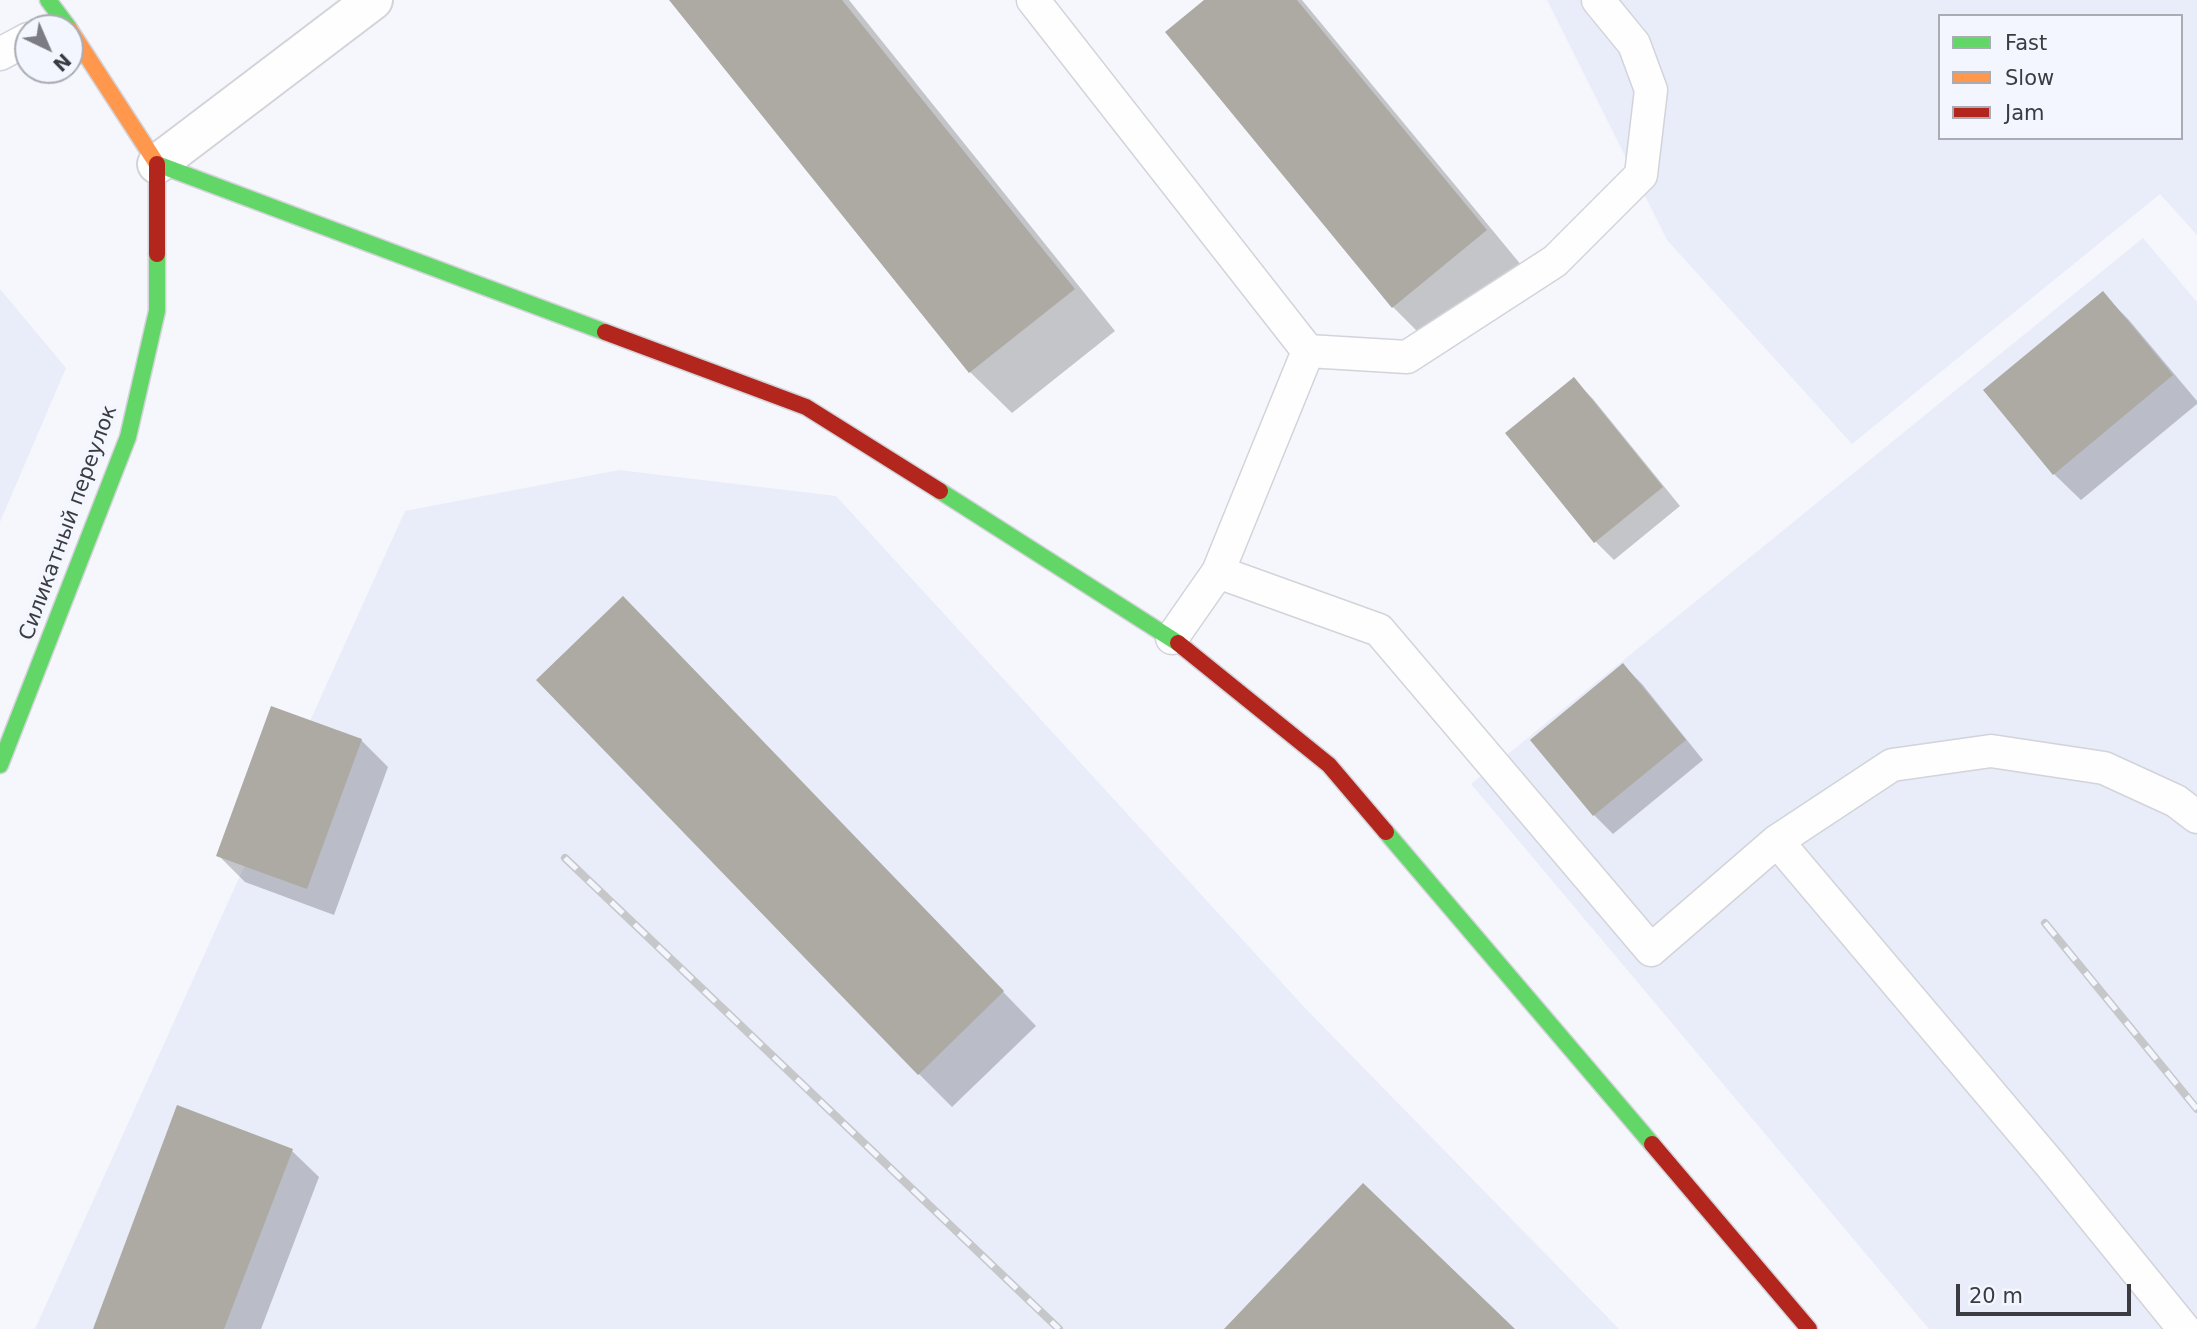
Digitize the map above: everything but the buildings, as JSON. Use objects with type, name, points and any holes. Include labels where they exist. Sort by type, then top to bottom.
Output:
[{"type":"street","points":[[157,164],[373,0]]},
{"type":"street","points":[[84,56],[157,164],[806,407],[1172,638],[1329,765],[1808,1329]]},
{"type":"street","name":"Силикатный переулок","points":[[0,765],[128,437],[157,311],[157,164]]},
{"type":"lane","points":[[1032,0],[1308,351],[1407,357],[1555,261],[1641,176],[1651,90],[1634,44],[1598,0]]},
{"type":"lane","points":[[1172,638],[1218,572],[1308,351]]},
{"type":"lane","points":[[1218,572],[1379,630],[1651,950],[1777,841],[1892,765],[1991,751],[2104,768],[2176,801],[2197,817]]},
{"type":"lane","points":[[1777,841],[2041,1154],[2184,1329]]},
{"type":"shaded area","points":[[1547,0],[2197,0],[2197,235],[2160,194],[1852,444],[1667,240]]},
{"type":"shaded area","points":[[2143,238],[2197,302],[2197,1329],[1929,1329],[1471,784]]},
{"type":"shaded area","points":[[0,289],[66,368],[0,522]]},
{"type":"shaded area","points":[[619,470],[836,496],[1306,1009],[1619,1329],[35,1329],[405,511]]},
{"type":"railway","points":[[565,858],[1059,1329]]},
{"type":"railway","points":[[2045,923],[2197,1109]]},
{"type":"traffic: fast","points":[[48,0],[58,14]]},
{"type":"traffic: fast","points":[[157,164],[605,332]]},
{"type":"traffic: fast","points":[[0,765],[128,437],[157,311],[157,254]]},
{"type":"traffic: fast","points":[[940,491],[1178,643]]},
{"type":"traffic: fast","points":[[1386,832],[1652,1144]]},
{"type":"traffic: slow","points":[[84,52],[157,164]]},
{"type":"traffic: jam","points":[[157,164],[157,254]]},
{"type":"traffic: jam","points":[[605,332],[806,407],[940,491]]},
{"type":"traffic: jam","points":[[1178,643],[1329,765],[1386,832]]},
{"type":"traffic: jam","points":[[1652,1144],[1809,1329]]}]
